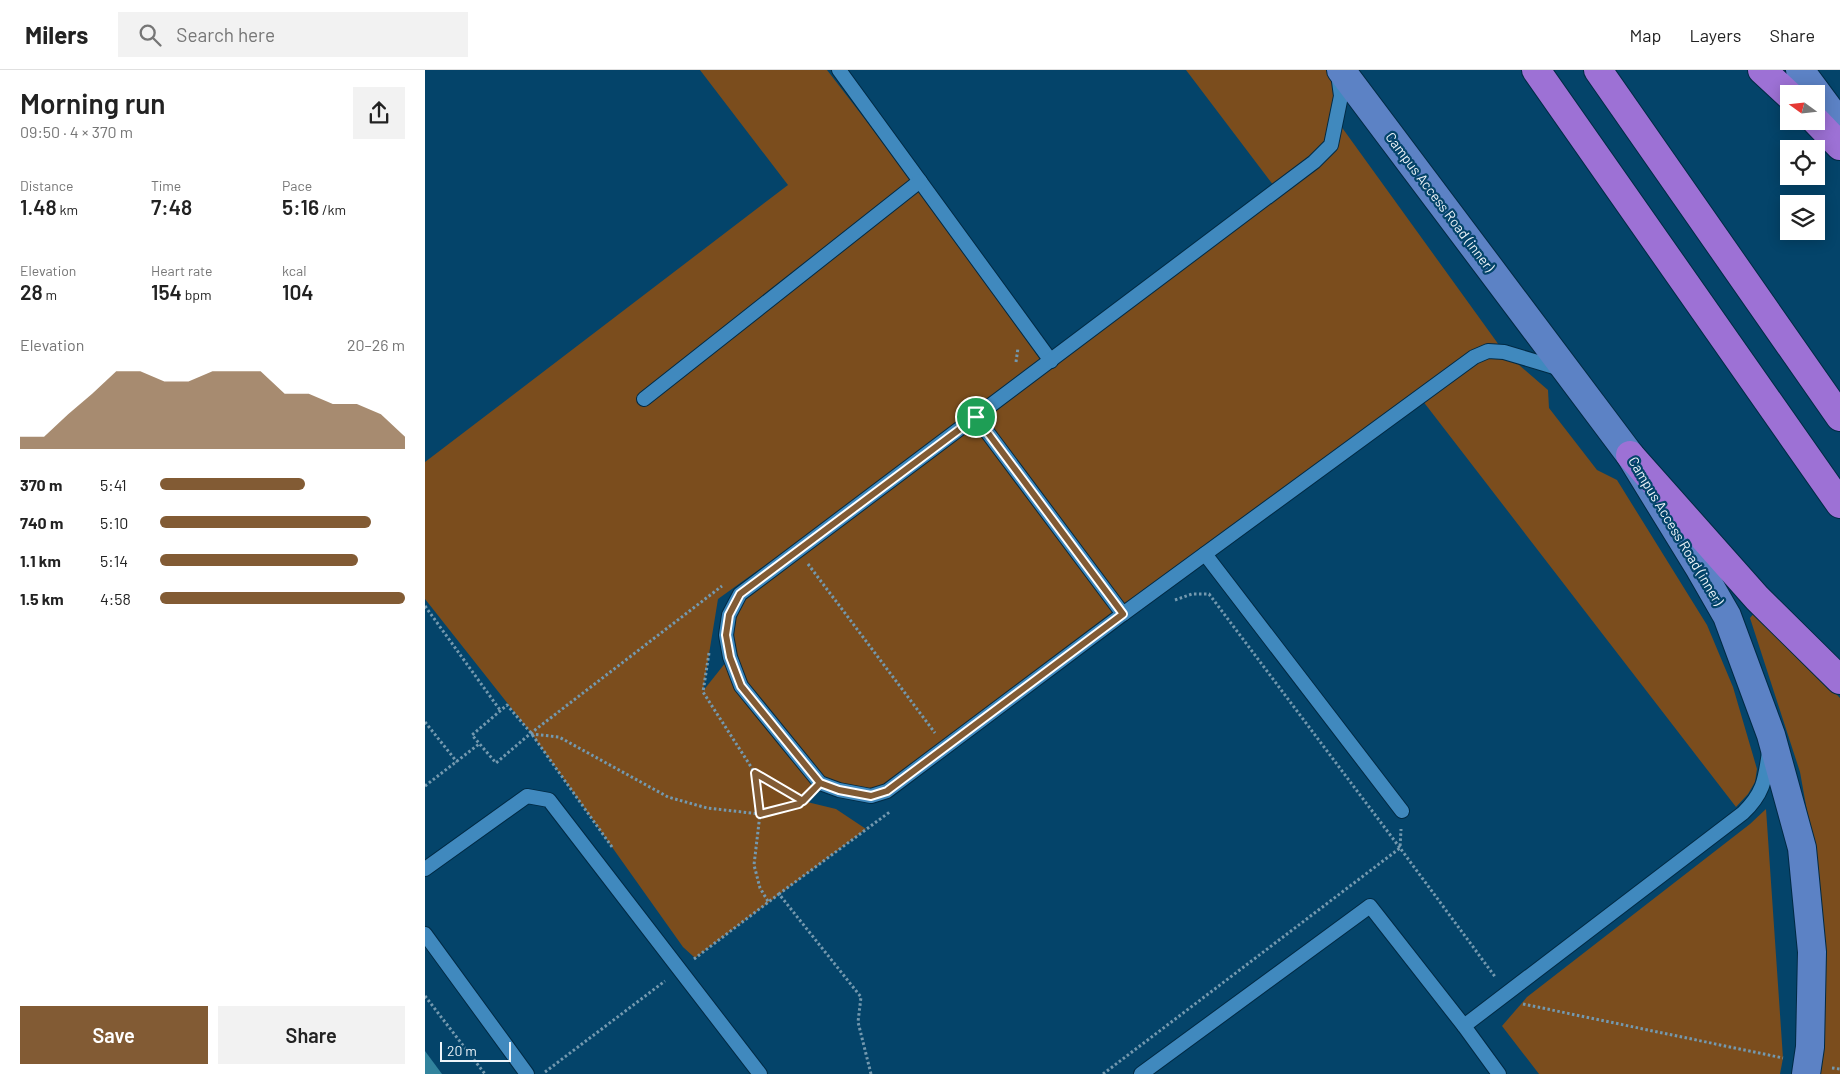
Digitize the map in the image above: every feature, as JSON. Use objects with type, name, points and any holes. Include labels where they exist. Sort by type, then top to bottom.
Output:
[{"type":"highway","points":[[1537,70],[1840,504]]},
{"type":"highway","points":[[1598,70],[1840,416]]},
{"type":"highway","points":[[1763,70],[1780,86]]},
{"type":"highway","points":[[1824,130],[1840,146]]},
{"type":"highway","points":[[1630,455],[1757,598],[1840,680]]},
{"type":"street","name":"Campus Access Road (inner)","points":[[1341,70],[1630,455],[1700,568],[1727,616],[1771,735],[1803,858],[1812,952],[1810,1047],[1807,1074]]},
{"type":"street","points":[[1800,70],[1840,124]]},
{"type":"lane","points":[[839,70],[1051,360]]},
{"type":"lane","points":[[1337,70],[1341,96],[1331,145],[1314,162],[740,594],[729,615],[726,635],[730,657],[741,686],[820,783],[839,790],[871,796],[887,791],[1123,614],[1474,357],[1488,351],[1504,352],[1567,370]]},
{"type":"lane","points":[[643,399],[920,181]]},
{"type":"lane","points":[[976,417],[1123,614]]},
{"type":"lane","points":[[1205,554],[1402,811]]},
{"type":"lane","points":[[1464,1026],[1743,813],[1756,800],[1765,780],[1771,735]]},
{"type":"lane","points":[[425,869],[527,796],[549,800],[760,1074]]},
{"type":"lane","points":[[1141,1074],[1370,906],[1499,1074]]},
{"type":"lane","points":[[425,934],[527,1074]]},
{"type":"path","points":[[1008,368],[1016,362],[1018,348],[1016,341]]},
{"type":"path","points":[[718,597],[719,588]]},
{"type":"path","points":[[1170,602],[1192,594],[1209,594],[1400,848],[1402,811]]},
{"type":"path","points":[[425,606],[500,710]]},
{"type":"path","points":[[710,645],[703,692],[755,773],[760,814],[753,865],[759,888],[769,903]]},
{"type":"path","points":[[531,734],[496,763],[473,735],[507,705],[531,734],[559,737],[668,797],[707,808],[760,814],[799,804],[820,783]]},
{"type":"path","points":[[425,722],[457,762]]},
{"type":"path","points":[[425,786],[479,744]]},
{"type":"path","points":[[755,773],[803,801]]},
{"type":"path","points":[[542,1074],[779,894]]},
{"type":"path","points":[[425,996],[485,1074]]},
{"type":"shaded area","points":[[700,70],[827,70],[1051,360],[1277,190],[1186,70],[1337,70],[1338,122],[1504,352],[1548,390],[1549,408],[1597,470],[1617,480],[1707,625],[1733,687],[1757,769],[1755,782],[1748,794],[1736,807],[1419,396],[887,791],[820,783],[803,801],[836,809],[866,829],[695,958],[683,947],[531,733],[425,599],[425,462],[788,185]],"holes":[[[1023,380],[740,594],[726,635],[730,657],[703,691],[718,599]]]},
{"type":"shaded area","points":[[1755,612],[1840,698],[1840,1074],[1808,1074],[1817,867],[1800,772],[1750,618]]},
{"type":"shaded area","points":[[1766,809],[1783,1058],[1780,1074],[1539,1074],[1502,1026],[1527,997],[1750,824]]},
{"type":"building","points":[[425,1051],[442,1074],[425,1074]]},
{"type":"route","points":[[976,417],[740,594],[729,615],[726,635],[730,657],[741,686],[820,783],[803,801],[755,773],[760,814],[799,804],[803,801],[820,783],[839,790],[871,796],[887,791],[1123,614],[976,417]]}]
